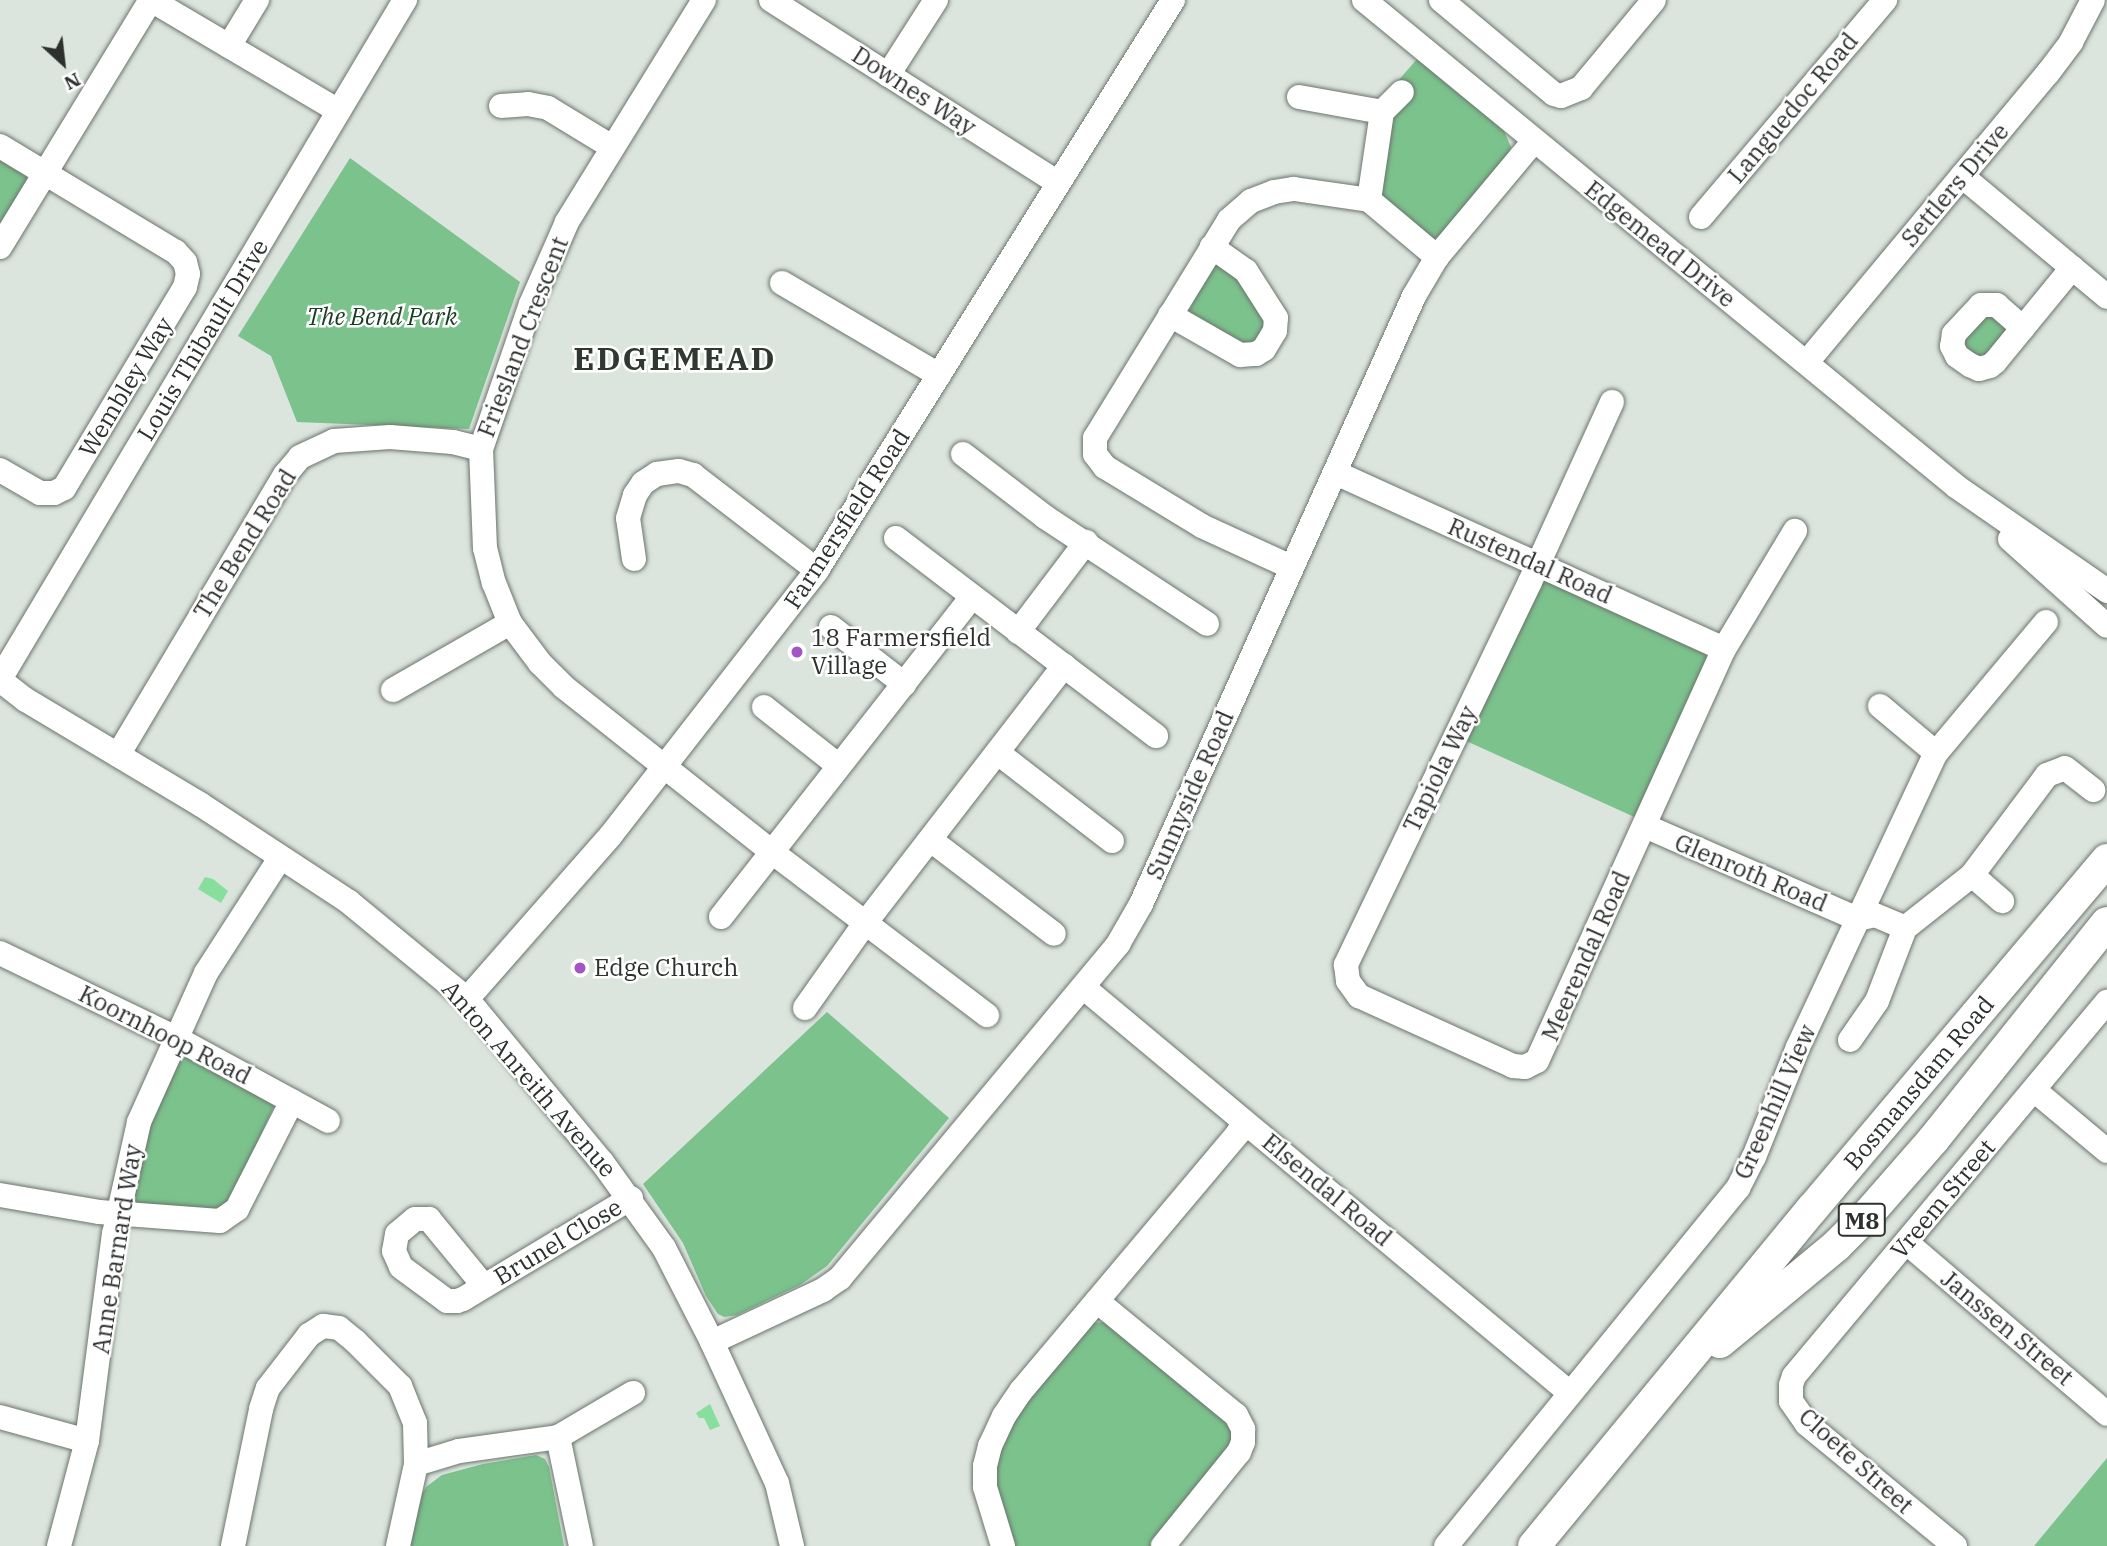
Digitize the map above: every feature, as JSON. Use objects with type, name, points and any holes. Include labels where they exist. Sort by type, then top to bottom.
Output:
[{"type":"main road","name":"Bosmansdam Road","points":[[1534,1546],[1623,1435],[2107,860]]},
{"type":"main road","name":"Bosmansdam Road","points":[[1623,1435],[1727,1335],[1836,1246],[1870,1212],[1933,1140],[2107,923]]},
{"type":"street","points":[[0,247],[151,0],[339,111]]},
{"type":"street","points":[[229,46],[257,0]]},
{"type":"street","name":"Louis Thibault Drive","points":[[0,679],[405,0]]},
{"type":"street","name":"Friesland Crescent","points":[[704,0],[567,222],[531,304],[481,449],[485,548],[494,583],[510,623],[540,663],[564,687],[772,852],[987,1015]]},
{"type":"street","name":"Downes Way","points":[[771,0],[1057,182]]},
{"type":"street","points":[[888,75],[936,0]]},
{"type":"street","name":"Farmersfield Road","points":[[467,999],[611,835],[817,570],[1173,0]]},
{"type":"street","name":"Edgemead Drive","points":[[1364,0],[1957,487],[2056,583],[2107,626]]},
{"type":"street","points":[[1441,0],[1554,94],[1568,96],[1581,88],[1654,0]]},
{"type":"street","name":"Languedoc Road","points":[[1702,217],[1885,0]]},
{"type":"street","name":"Settlers Drive","points":[[1807,362],[2071,42],[2093,0]]},
{"type":"street","points":[[1369,200],[1382,112],[1402,92]]},
{"type":"street","points":[[1299,97],[1382,112]]},
{"type":"street","points":[[501,106],[528,104],[548,108],[612,147]]},
{"type":"street","name":"Sunnyside Road","points":[[712,1342],[823,1290],[840,1278],[1118,944],[1138,910],[1414,296],[1437,257],[1534,141]]},
{"type":"street","points":[[0,146],[47,173]]},
{"type":"street","name":"Wembley Way","points":[[0,470],[34,491],[54,493],[64,488],[184,287],[188,274],[185,262],[176,252],[47,173]]},
{"type":"street","points":[[1962,176],[2107,298]]},
{"type":"street","points":[[1291,567],[1202,526],[1097,459],[1095,438],[1212,247],[1239,209],[1274,192],[1294,189],[1369,200],[1437,257]]},
{"type":"street","points":[[1170,315],[1240,355],[1249,356],[1264,349],[1275,331],[1276,318],[1246,271],[1212,247]]},
{"type":"street","points":[[2023,328],[2072,268]]},
{"type":"street","points":[[782,283],[939,375]]},
{"type":"street","name":"Tapiola Way","points":[[1346,975],[1346,965],[1538,564],[1612,402]]},
{"type":"street","name":"The Bend Road","points":[[118,755],[285,475],[300,457],[334,441],[380,438],[453,442],[481,449]]},
{"type":"street","points":[[963,454],[1045,517],[1206,624]]},
{"type":"street","points":[[634,559],[628,518],[635,495],[643,483],[657,474],[679,471],[693,475],[817,570]]},
{"type":"street","name":"Rustendal Road","points":[[1336,473],[1724,649]]},
{"type":"street","name":"Edgemead Drive","points":[[1957,487],[2107,591]]},
{"type":"street","name":"Meerendal Road","points":[[1346,975],[1350,986],[1359,996],[1513,1066],[1531,1066],[1542,1055],[1724,649],[1795,531]]},
{"type":"street","points":[[896,538],[1156,736]]},
{"type":"street","points":[[1018,632],[1086,542]]},
{"type":"street","points":[[721,917],[972,597]]},
{"type":"street","name":"Greenhill View","points":[[1446,1546],[1747,1173],[1798,1046],[1936,752],[2046,622]]},
{"type":"street","points":[[393,690],[510,623]]},
{"type":"street","points":[[831,627],[904,684]]},
{"type":"street","points":[[805,1007],[866,922],[932,841],[1064,666]]},
{"type":"street","name":"Anton Anreith Avenue","points":[[0,679],[26,700],[200,804],[349,902],[467,999],[631,1198],[664,1248],[712,1342],[776,1483],[792,1546]]},
{"type":"street","points":[[1880,706],[1936,752]]},
{"type":"street","points":[[764,707],[839,766]]},
{"type":"street","points":[[998,753],[1112,841]]},
{"type":"street","points":[[1850,1040],[1867,1019],[1881,993],[1905,928],[1972,876],[2052,772],[2065,768],[2093,790]]},
{"type":"street","name":"Glenroth Road","points":[[1644,827],[1858,919],[1875,915],[1905,928]]},
{"type":"street","points":[[932,841],[1054,934]]},
{"type":"street","name":"Anne Barnard Way","points":[[60,1546],[87,1441],[118,1213],[139,1122],[206,973],[280,858]]},
{"type":"street","points":[[1972,876],[2002,901]]},
{"type":"street","name":"Koornhoop Road","points":[[0,953],[176,1038],[328,1121]]},
{"type":"street","name":"Elsendal Road","points":[[1083,987],[1570,1393]]},
{"type":"street","name":"Vreem Street","points":[[1791,1401],[1789,1392],[1794,1376],[2107,1002]]},
{"type":"street","points":[[2034,1090],[2107,1151]]},
{"type":"street","points":[[0,1195],[118,1213],[210,1222],[230,1216],[237,1209],[292,1101]]},
{"type":"street","points":[[1003,1546],[985,1487],[990,1446],[1004,1416],[1021,1391],[1238,1133],[1244,1121]]},
{"type":"street","name":"Brunel Close","points":[[484,1286],[631,1198]]},
{"type":"street","name":"Janssen Street","points":[[1907,1243],[2107,1414]]},
{"type":"street","points":[[1097,1301],[1236,1415],[1243,1429],[1239,1452],[1163,1546]]},
{"type":"street","points":[[233,1546],[261,1409],[268,1388],[309,1335],[323,1326],[331,1325],[347,1335],[400,1386],[415,1423],[416,1464],[398,1546]]},
{"type":"street","points":[[416,1464],[459,1451],[558,1437],[633,1394]]},
{"type":"street","name":"Cloete Street","points":[[1791,1401],[1807,1424],[1955,1546]]},
{"type":"street","points":[[0,1417],[87,1441]]},
{"type":"street","points":[[558,1437],[581,1546]]},
{"type":"green space","points":[[1417,59],[1504,131],[1511,147],[1510,152],[1439,237],[1433,238],[1383,200],[1379,186],[1397,82]]},
{"type":"green space","points":[[0,156],[25,172],[28,182],[0,233]]},
{"type":"green space","name":"The Bend Park","points":[[350,158],[520,282],[469,429],[297,422],[271,356],[238,336]]},
{"type":"green space","points":[[1226,263],[1265,316],[1265,331],[1249,347],[1191,315],[1189,310],[1213,265]]},
{"type":"green space","points":[[1979,313],[2007,320],[2008,335],[1976,362],[1959,336]]},
{"type":"green space","points":[[1546,581],[1703,650],[1706,656],[1707,660],[1641,820],[1464,740],[1541,584]]},
{"type":"green space","points":[[827,1012],[949,1118],[827,1266],[800,1285],[737,1315],[724,1317],[718,1314],[706,1296],[683,1243],[643,1184]]},
{"type":"green space","points":[[181,1055],[273,1101],[274,1106],[230,1203],[222,1210],[138,1204],[134,1199],[146,1127]]},
{"type":"green space","points":[[1105,1322],[1230,1422],[1233,1448],[1151,1546],[1012,1546],[995,1496],[994,1465],[1017,1411],[1093,1323]]},
{"type":"green space","points":[[536,1455],[545,1459],[549,1467],[564,1546],[407,1546],[414,1508],[426,1487],[442,1475],[483,1464]]},
{"type":"green space","points":[[2107,1458],[2107,1546],[2034,1546]]},
{"type":"shaded area","points":[[205,877],[213,879],[228,891],[221,903],[198,889]]},
{"type":"shaded area","points":[[710,1404],[720,1426],[710,1430],[704,1418],[699,1418],[696,1413]]},
{"type":"place","name":"18 Farmersfield Village","points":[[797,652]]},
{"type":"place","name":"Edge Church","points":[[580,968]]},
{"type":"district","name":"EDGEMEAD","points":[[675,358]]}]
